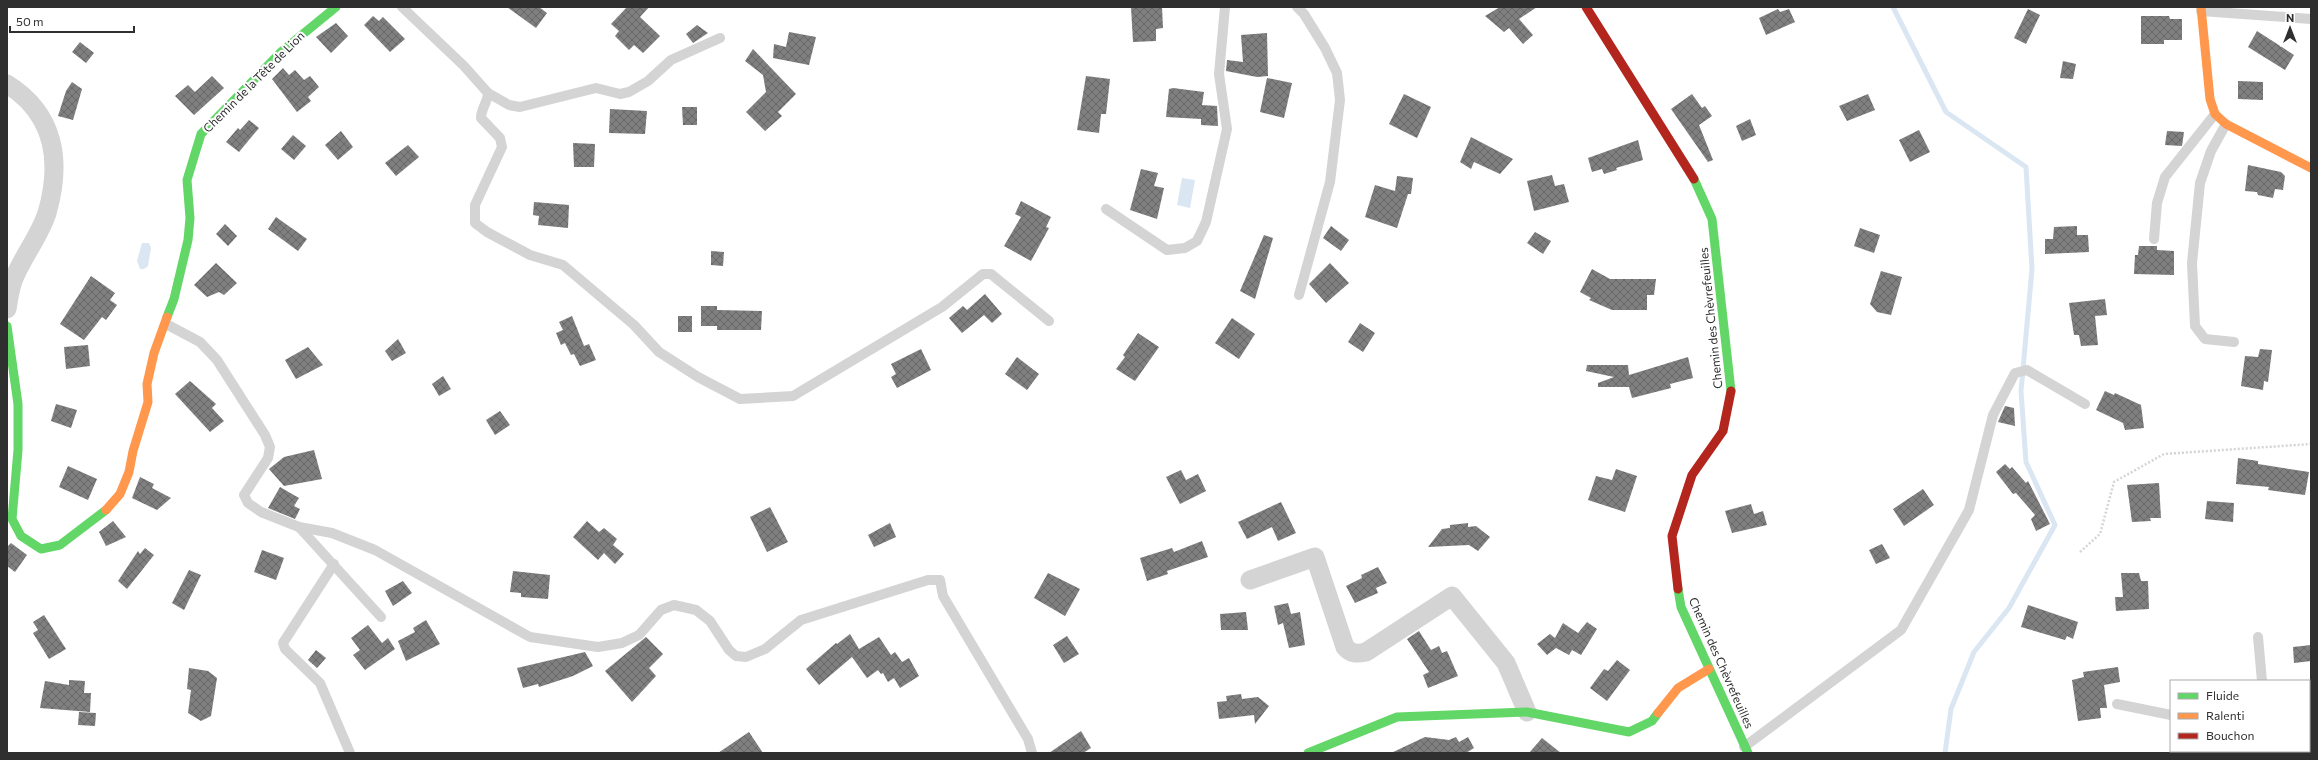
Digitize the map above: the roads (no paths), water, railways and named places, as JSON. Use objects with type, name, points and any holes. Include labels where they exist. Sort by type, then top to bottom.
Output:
[{"type":"street","name":"Chemin de la Tête de Lion","points":[[7,326],[18,404],[18,450],[12,519],[21,536],[41,549],[60,546],[77,535],[101,515],[120,494],[129,472],[133,451],[148,402],[147,384],[154,353],[166,324],[188,240],[190,218],[187,180],[201,134],[281,52],[309,27],[336,7]]},
{"type":"street","name":"Chemin des Chèvrefeuilles","points":[[1586,7],[1700,186],[1712,219],[1731,392],[1723,431],[1692,475],[1672,536],[1674,570],[1681,607],[1743,751]]},
{"type":"street","points":[[2201,9],[2210,99],[2215,114],[2226,124],[2311,168]]},
{"type":"street","points":[[7,84],[22,93],[38,112],[49,129],[53,151],[53,184],[46,214],[14,278],[7,309]]},
{"type":"street","points":[[1250,580],[1315,556],[1345,647],[1350,652],[1357,654],[1366,652],[1452,596],[1506,663],[1527,712]]},
{"type":"street","points":[[1308,753],[1397,718],[1437,714],[1482,715],[1527,712],[1629,732],[1652,721],[1678,688],[1709,669]]},
{"type":"lane","points":[[402,7],[464,66],[488,93],[508,106],[520,107],[596,88],[620,94],[629,92],[648,81],[671,60],[720,38]]},
{"type":"lane","points":[[1106,209],[1167,250],[1185,248],[1197,241],[1206,222],[1227,129],[1219,74],[1225,7]]},
{"type":"lane","points":[[1297,7],[1304,14],[1325,48],[1337,73],[1340,100],[1330,182],[1299,295]]},
{"type":"lane","points":[[2201,9],[2311,18]]},
{"type":"lane","points":[[488,93],[488,98],[481,111],[481,118],[500,138],[502,147],[475,205],[475,223],[487,232],[530,255],[563,265],[634,324],[659,352],[698,377],[740,399],[793,396],[942,307],[983,274],[991,274],[1049,321]]},
{"type":"lane","points":[[2154,239],[2157,203],[2165,177],[2215,114]]},
{"type":"lane","points":[[2226,124],[2211,151],[2200,183],[2192,263],[2195,326],[2205,339],[2234,342]]},
{"type":"lane","points":[[166,324],[200,342],[218,360],[265,435],[270,447],[268,458],[244,495],[248,503],[261,512],[299,527],[332,533],[375,550],[530,637],[598,647],[622,643],[639,635],[661,610],[674,605],[696,610],[710,621],[729,650],[736,656],[746,657],[765,650],[801,620],[928,580],[940,580],[943,596],[1024,733],[1032,753]]},
{"type":"lane","points":[[1743,751],[1901,630],[1969,510],[1993,415],[2015,373],[2027,370],[2085,404]]},
{"type":"lane","points":[[299,527],[381,617]]},
{"type":"lane","points":[[334,564],[283,643],[285,649],[320,683],[350,753]]},
{"type":"lane","points":[[2258,637],[2262,680]]},
{"type":"lane","points":[[2117,704],[2170,715]]},
{"type":"waterway","points":[[1893,7],[1946,112],[2026,167],[2032,269],[2021,391],[2026,462],[2055,525],[2009,608],[1974,652],[1951,709],[1945,753]]}]
